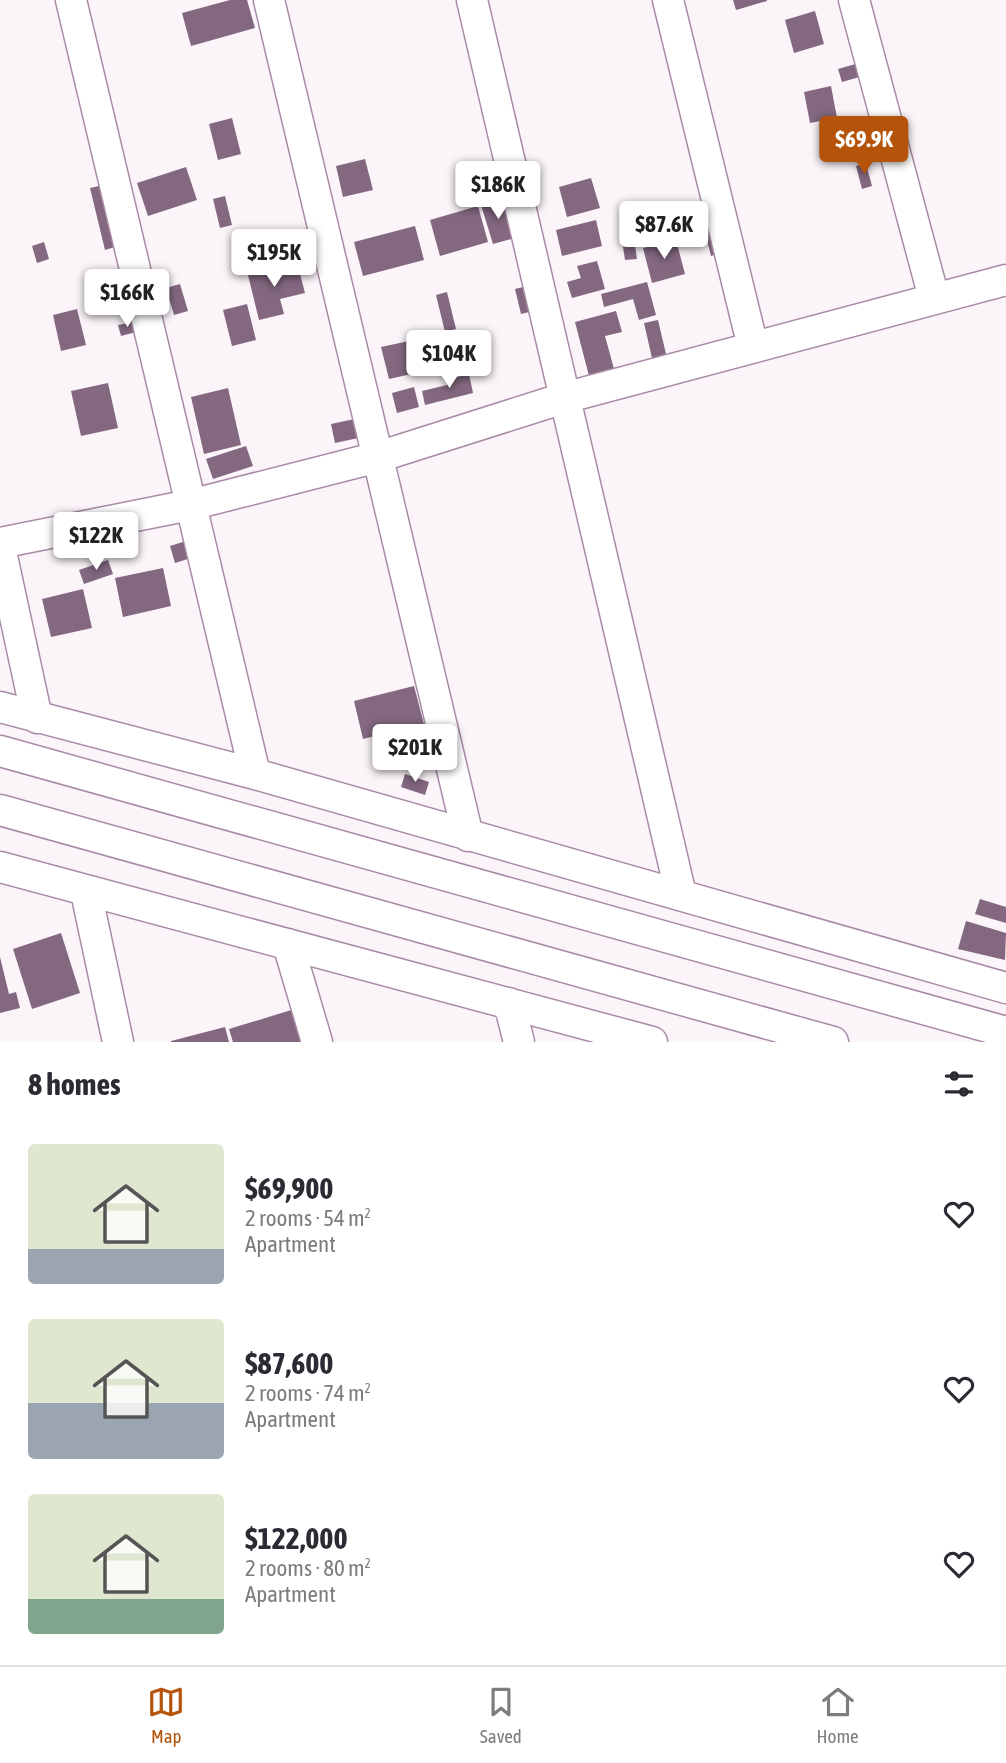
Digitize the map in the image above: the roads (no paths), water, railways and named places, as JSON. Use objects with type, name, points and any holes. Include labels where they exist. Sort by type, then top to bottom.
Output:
[{"type":"street","points":[[71,0],[255,774]]},
{"type":"street","points":[[269,0],[468,836]]},
{"type":"street","points":[[472,0],[681,895]]},
{"type":"street","points":[[668,0],[753,347]]},
{"type":"street","points":[[855,0],[934,298]]},
{"type":"street","points":[[37,718],[0,545],[190,505],[378,457],[564,398],[1006,280]]},
{"type":"street","points":[[0,707],[255,774],[1006,988]]},
{"type":"street","points":[[0,751],[1006,1032]]},
{"type":"street","points":[[0,810],[833,1042]]},
{"type":"street","points":[[0,867],[652,1042]]},
{"type":"street","points":[[86,892],[118,1042]]},
{"type":"street","points":[[288,944],[317,1042]]},
{"type":"street","points":[[509,1003],[519,1042]]}]
